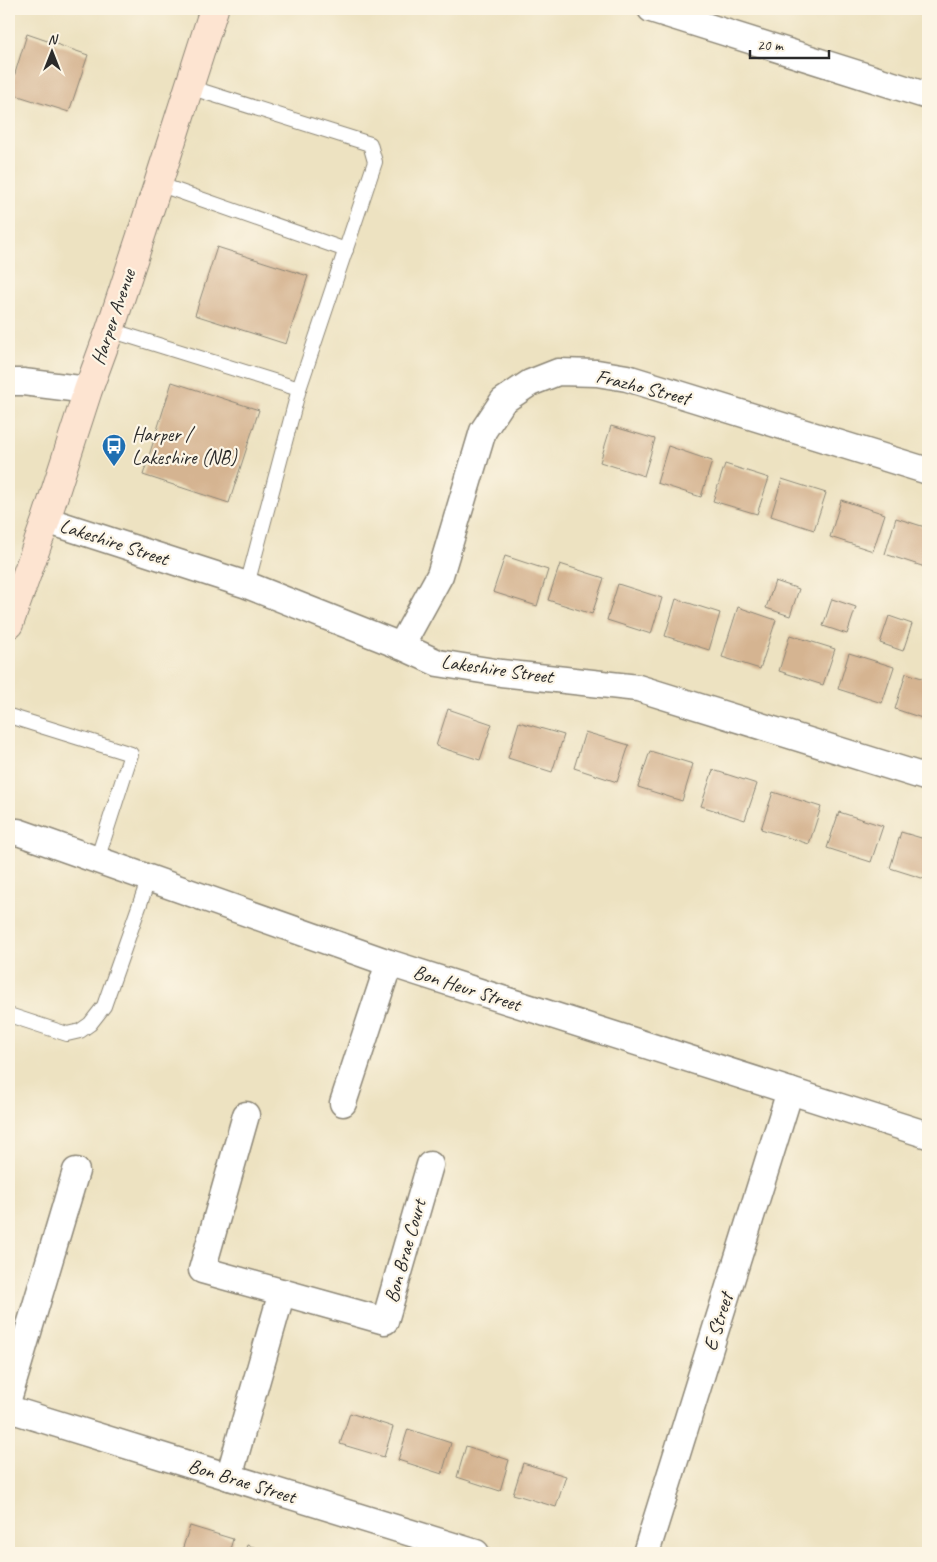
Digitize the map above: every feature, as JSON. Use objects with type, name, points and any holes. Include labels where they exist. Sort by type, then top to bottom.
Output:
[{"type":"main road","name":"Harper Avenue","points":[[9,624],[110,330],[214,9]]},
{"type":"street","points":[[651,9],[928,96]]},
{"type":"street","name":"Frazho Street","points":[[401,646],[440,575],[483,431],[503,401],[530,383],[558,372],[597,373],[626,378],[928,471]]},
{"type":"street","points":[[9,382],[88,390]]},
{"type":"street","name":"Lakeshire Street","points":[[46,520],[247,585],[401,646],[438,663],[501,673],[638,688],[928,778]]},
{"type":"street","name":"Bon Heur Street","points":[[9,832],[18,832],[389,963],[928,1135]]},
{"type":"street","points":[[343,1103],[389,963]]},
{"type":"street","name":"E Street","points":[[646,1553],[790,1091]]},
{"type":"street","name":"Bon Brae Court","points":[[246,1115],[202,1270],[385,1321],[430,1165]]},
{"type":"street","points":[[9,1396],[76,1171]]},
{"type":"street","points":[[229,1477],[282,1292]]},
{"type":"street","name":"Bon Brae Street","points":[[9,1409],[476,1553]]},
{"type":"lane","points":[[189,87],[370,144],[376,162],[298,390],[247,585]]},
{"type":"lane","points":[[158,184],[346,250]]},
{"type":"lane","points":[[110,330],[298,390]]},
{"type":"lane","points":[[9,716],[131,754],[97,860]]},
{"type":"lane","points":[[9,1015],[67,1034],[80,1031],[90,1024],[104,1006],[149,878]]},
{"type":"building","points":[[27,34],[88,55],[69,112],[9,93]]},
{"type":"building","points":[[217,247],[308,276],[286,344],[195,315]]},
{"type":"building","points":[[172,382],[259,410],[229,503],[143,475]]},
{"type":"building","points":[[611,426],[655,439],[644,476],[600,462]]},
{"type":"building","points":[[668,446],[712,461],[701,497],[657,483]]},
{"type":"building","points":[[725,464],[769,478],[757,514],[713,501]]},
{"type":"building","points":[[782,479],[826,493],[814,530],[771,516]]},
{"type":"building","points":[[841,500],[885,514],[873,551],[830,537]]},
{"type":"building","points":[[896,518],[928,528],[928,568],[885,554]]},
{"type":"building","points":[[505,556],[548,570],[537,606],[493,592]]},
{"type":"building","points":[[560,564],[604,578],[592,614],[548,600]]},
{"type":"building","points":[[775,581],[799,589],[790,616],[766,608]]},
{"type":"building","points":[[618,584],[662,598],[651,634],[607,620]]},
{"type":"building","points":[[676,599],[720,613],[709,650],[665,636]]},
{"type":"building","points":[[832,599],[856,607],[847,634],[823,626]]},
{"type":"building","points":[[738,607],[776,620],[760,669],[722,657]]},
{"type":"building","points":[[889,616],[912,624],[903,651],[880,643]]},
{"type":"building","points":[[790,635],[835,649],[823,685],[779,671]]},
{"type":"building","points":[[849,653],[894,667],[882,703],[838,689]]},
{"type":"building","points":[[906,673],[928,680],[928,720],[895,709]]},
{"type":"building","points":[[448,709],[492,724],[480,760],[436,746]]},
{"type":"building","points":[[519,722],[564,735],[552,772],[508,758]]},
{"type":"building","points":[[585,732],[629,745],[617,782],[574,768]]},
{"type":"building","points":[[650,751],[693,764],[682,801],[638,787]]},
{"type":"building","points":[[713,770],[757,784],[745,820],[701,806]]},
{"type":"building","points":[[773,792],[821,807],[809,844],[761,829]]},
{"type":"building","points":[[839,812],[883,826],[871,862],[827,848]]},
{"type":"building","points":[[901,832],[928,840],[928,880],[890,868]]},
{"type":"building","points":[[350,1413],[393,1427],[384,1457],[340,1444]]},
{"type":"building","points":[[408,1429],[451,1443],[442,1474],[398,1460]]},
{"type":"building","points":[[466,1446],[509,1460],[500,1491],[457,1477]]},
{"type":"building","points":[[523,1463],[566,1476],[556,1507],[513,1494]]},
{"type":"building","points":[[190,1526],[233,1539],[229,1553],[181,1553]]},
{"type":"building","points":[[247,1545],[273,1553],[244,1553]]},
{"type":"place","name":"Harper / Lakeshire (NB)","points":[[114,467]]}]
